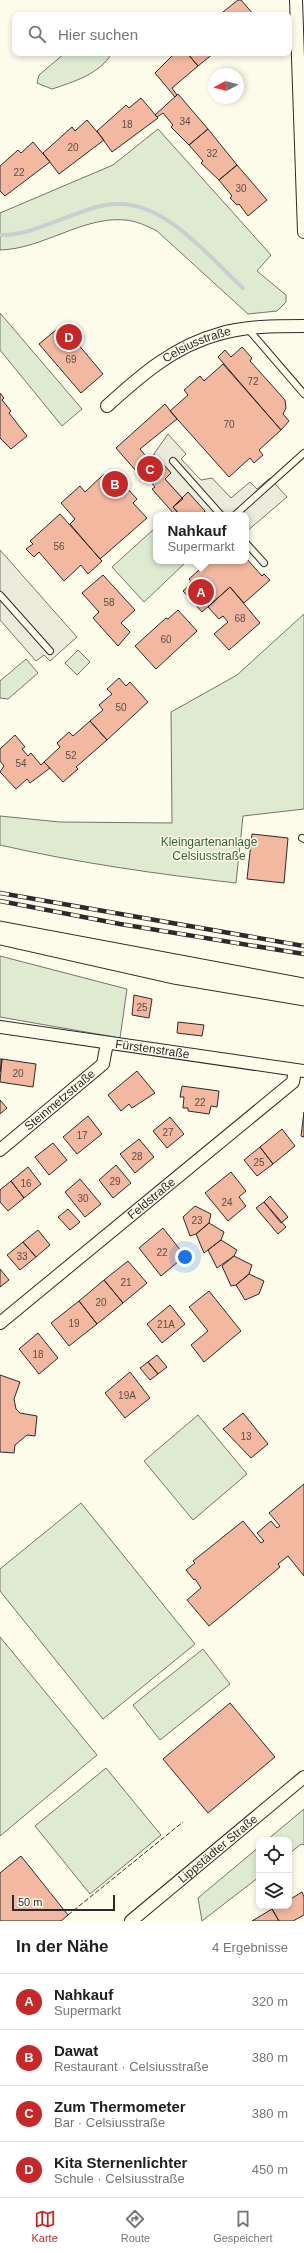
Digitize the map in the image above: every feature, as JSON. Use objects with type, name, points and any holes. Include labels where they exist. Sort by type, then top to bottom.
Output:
[{"type":"street","points":[[296,0],[301,24],[304,232]]},
{"type":"street","name":"Celsiusstraße","points":[[107,406],[143,373],[176,351],[219,334],[248,329],[304,326]]},
{"type":"street","name":"Fürstenstraße","points":[[0,1027],[299,1070]]},
{"type":"street","name":"Steinmetzstraße","points":[[0,1150],[103,1064],[107,1043]]},
{"type":"street","name":"Feldstraße","points":[[0,1323],[293,1082],[299,1070]]},
{"type":"street","name":"Lippstädter Straße","points":[[131,1921],[304,1777]]},
{"type":"lane","points":[[248,329],[304,394]]},
{"type":"lane","points":[[238,512],[304,453]]},
{"type":"lane","points":[[174,461],[218,512]]},
{"type":"lane","points":[[249,546],[264,563]]},
{"type":"lane","points":[[0,596],[50,651]]},
{"type":"green space","points":[[61,56],[110,56],[93,72],[77,80],[52,89],[37,83],[39,75]]},
{"type":"green space","points":[[158,129],[271,255],[257,271],[286,295],[286,302],[277,311],[248,314],[157,231],[134,221],[109,220],[94,223],[78,227],[32,244],[0,250],[0,213],[113,165]]},
{"type":"green space","points":[[0,313],[82,409],[62,426],[0,350]]},
{"type":"green space","points":[[153,530],[153,564],[184,564],[144,602],[112,567]]},
{"type":"green space","name":"Kleingartenanlage Celsiusstraße","points":[[304,614],[304,809],[243,816],[236,883],[118,867],[0,845],[0,816],[60,822],[172,823],[171,712],[237,675]]},
{"type":"green space","points":[[78,650],[90,662],[77,675],[65,663]]},
{"type":"green space","points":[[26,659],[38,673],[8,699],[0,698],[0,681]]},
{"type":"green space","points":[[0,956],[127,989],[120,1038],[0,1017]]},
{"type":"green space","points":[[198,1415],[247,1474],[193,1520],[144,1461]]},
{"type":"green space","points":[[81,1503],[195,1644],[103,1719],[0,1591],[0,1569]]},
{"type":"green space","points":[[0,1637],[97,1755],[0,1836]]},
{"type":"green space","points":[[203,1649],[230,1684],[160,1740],[133,1705]]},
{"type":"green space","points":[[106,1768],[161,1835],[90,1894],[35,1826]]},
{"type":"green space","points":[[304,1809],[304,1845],[301,1844],[292,1852],[292,1837],[271,1837]]},
{"type":"green space","points":[[256,1850],[256,1879],[202,1921],[198,1898]]},
{"type":"shaded area","points":[[168,434],[186,454],[181,459],[201,480],[212,478],[231,498],[250,482],[257,489],[270,478],[287,497],[249,529],[249,512],[205,512],[188,493],[182,498],[165,479],[171,473],[154,454]]},
{"type":"shaded area","points":[[0,550],[77,637],[50,661],[44,655],[36,661],[0,620]]},
{"type":"building","points":[[238,0],[241,0],[251,12],[223,12]]},
{"type":"building","points":[[172,56],[190,56],[198,66],[172,88],[177,95],[175,97],[155,73]]},
{"type":"building","points":[[190,56],[210,56],[198,66]]},
{"type":"building","points":[[178,94],[208,129],[189,145],[171,127],[173,125],[163,113],[157,117],[155,115]]},
{"type":"building","points":[[141,98],[158,118],[112,152],[97,131],[126,105],[129,108]]},
{"type":"building","points":[[87,120],[104,140],[59,174],[43,153],[72,127],[75,131]]},
{"type":"building","points":[[208,129],[237,165],[219,180],[201,163],[203,161],[189,145]]},
{"type":"building","points":[[33,142],[50,162],[5,196],[0,191],[0,166],[18,150],[21,153]]},
{"type":"building","points":[[237,165],[267,200],[248,216],[239,204],[237,205],[230,198],[232,196],[219,180]]},
{"type":"building","points":[[62,325],[103,374],[81,393],[39,344]]},
{"type":"building","points":[[242,347],[252,358],[250,361],[285,400],[286,408],[283,414],[289,421],[281,430],[218,357],[225,350],[231,357]]},
{"type":"building","points":[[223,364],[281,430],[259,450],[263,455],[254,463],[250,458],[229,477],[170,411],[188,395],[184,390],[200,376],[204,381]]},
{"type":"building","points":[[0,393],[4,398],[2,400],[11,411],[9,413],[27,436],[11,449],[0,438]]},
{"type":"building","points":[[165,404],[177,419],[140,449],[149,460],[136,471],[116,448]]},
{"type":"building","points":[[154,454],[171,473],[165,479],[183,499],[173,507],[177,512],[172,512],[152,489],[155,487],[150,481],[147,483],[139,474],[141,472],[138,469]]},
{"type":"building","points":[[104,474],[111,483],[114,480],[122,489],[125,486],[137,499],[133,503],[147,518],[100,559],[70,524],[75,519],[61,503],[80,486],[85,492]]},
{"type":"building","points":[[188,492],[205,511],[177,512],[173,507]]},
{"type":"building","points":[[60,514],[102,561],[88,574],[81,565],[64,581],[39,552],[34,557],[26,549],[33,544],[30,541]]},
{"type":"building","points":[[249,561],[262,576],[264,574],[270,580],[244,603],[230,587],[202,612],[183,591],[192,583],[189,579],[206,564],[249,564]]},
{"type":"building","points":[[103,575],[135,610],[121,623],[130,632],[118,646],[93,618],[99,612],[82,593]]},
{"type":"building","points":[[230,587],[260,623],[229,650],[214,634],[228,622],[223,616],[219,619],[208,607]]},
{"type":"building","points":[[178,610],[197,631],[156,669],[135,646],[166,618],[168,619]]},
{"type":"building","points":[[119,678],[126,686],[130,682],[148,702],[107,740],[90,721],[103,710],[99,705],[112,694],[107,689]]},
{"type":"building","points":[[90,721],[107,740],[76,767],[78,769],[63,782],[44,762],[60,747],[57,743],[69,732],[73,736]]},
{"type":"building","points":[[15,735],[25,747],[22,749],[28,756],[31,753],[41,765],[44,762],[50,768],[30,783],[27,779],[16,789],[0,772],[4,766],[0,761],[0,749]]},
{"type":"building","points":[[252,834],[288,838],[284,883],[247,879]]},
{"type":"building","points":[[134,995],[152,999],[149,1018],[132,1015]]},
{"type":"building","points":[[178,1022],[204,1025],[202,1036],[177,1033]]},
{"type":"building","points":[[0,1059],[2,1059],[0,1072]]},
{"type":"building","points":[[2,1059],[36,1064],[33,1087],[0,1082]]},
{"type":"building","points":[[137,1071],[155,1093],[132,1108],[129,1104],[121,1111],[108,1095]]},
{"type":"building","points":[[182,1086],[219,1091],[217,1107],[211,1106],[209,1114],[188,1111],[188,1108],[183,1108],[184,1097],[180,1097]]},
{"type":"building","points":[[0,1100],[7,1108],[0,1114]]},
{"type":"building","points":[[304,1112],[304,1137],[301,1136]]},
{"type":"building","points":[[88,1116],[102,1134],[77,1154],[63,1137]]},
{"type":"building","points":[[170,1117],[184,1134],[167,1148],[153,1131]]},
{"type":"building","points":[[282,1129],[295,1146],[273,1164],[260,1147]]},
{"type":"building","points":[[139,1139],[154,1157],[135,1173],[120,1154]]},
{"type":"building","points":[[53,1143],[67,1160],[49,1175],[35,1157]]},
{"type":"building","points":[[260,1147],[273,1164],[257,1176],[244,1160]]},
{"type":"building","points":[[116,1165],[131,1183],[113,1198],[99,1180]]},
{"type":"building","points":[[28,1167],[41,1184],[24,1198],[11,1181]]},
{"type":"building","points":[[231,1172],[246,1191],[239,1197],[246,1206],[228,1221],[205,1193]]},
{"type":"building","points":[[80,1179],[101,1204],[85,1217],[65,1192]]},
{"type":"building","points":[[11,1181],[24,1198],[8,1211],[0,1202],[0,1190]]},
{"type":"building","points":[[270,1196],[288,1217],[281,1223],[264,1202]]},
{"type":"building","points":[[264,1202],[286,1227],[278,1234],[256,1208]]},
{"type":"building","points":[[195,1206],[211,1214],[209,1223],[196,1234],[190,1236],[183,1217]]},
{"type":"building","points":[[68,1209],[80,1222],[70,1230],[58,1217]]},
{"type":"building","points":[[209,1223],[224,1232],[221,1240],[204,1253],[196,1234]]},
{"type":"building","points":[[163,1228],[185,1256],[161,1276],[139,1248]]},
{"type":"building","points":[[38,1230],[50,1245],[36,1257],[23,1242]]},
{"type":"building","points":[[221,1240],[237,1250],[234,1256],[217,1268],[208,1250]]},
{"type":"building","points":[[23,1242],[36,1257],[20,1270],[7,1255]]},
{"type":"building","points":[[234,1256],[252,1265],[249,1274],[236,1285],[231,1286],[222,1266]]},
{"type":"building","points":[[128,1261],[147,1283],[123,1303],[104,1280]]},
{"type":"building","points":[[0,1269],[9,1280],[0,1287]]},
{"type":"building","points":[[249,1274],[264,1281],[259,1294],[245,1300],[236,1285]]},
{"type":"building","points":[[104,1280],[123,1303],[97,1324],[79,1301]]},
{"type":"building","points":[[209,1291],[241,1331],[204,1362],[191,1345],[208,1331],[189,1307]]},
{"type":"building","points":[[79,1301],[97,1324],[69,1346],[51,1323]]},
{"type":"building","points":[[170,1305],[185,1324],[162,1343],[147,1324]]},
{"type":"building","points":[[38,1333],[58,1358],[39,1374],[19,1349]]},
{"type":"building","points":[[157,1355],[167,1367],[158,1374],[148,1362]]},
{"type":"building","points":[[148,1362],[158,1374],[150,1380],[140,1368]]},
{"type":"building","points":[[130,1372],[150,1398],[125,1418],[105,1393]]},
{"type":"building","points":[[0,1375],[20,1382],[14,1399],[16,1409],[20,1413],[37,1416],[35,1436],[27,1435],[15,1445],[14,1453],[0,1452]]},
{"type":"building","points":[[243,1413],[268,1444],[251,1458],[223,1429]]},
{"type":"building","points":[[304,1484],[304,1576],[288,1556],[278,1564],[280,1567],[209,1626],[187,1600],[201,1588],[186,1570],[195,1563],[193,1561],[243,1521],[261,1543],[264,1541],[257,1533],[271,1521],[277,1528],[280,1526],[269,1513]]},
{"type":"building","points":[[230,1703],[275,1757],[208,1813],[163,1759]]},
{"type":"building","points":[[21,1856],[68,1915],[61,1921],[0,1921],[0,1873]]},
{"type":"building","points":[[302,1892],[304,1897],[304,1915],[293,1921],[279,1921],[272,1909],[292,1909],[292,1898]]},
{"type":"building","points":[[272,1909],[279,1921],[252,1921]]},
{"type":"waterway","points":[[0,235],[9,235],[28,231],[100,206],[111,204],[135,206],[153,212],[186,234],[243,288]]},
{"type":"tram line","points":[[0,921],[304,978]]},
{"type":"tram line","points":[[0,945],[173,984],[304,1006]]},
{"type":"railway","points":[[0,893],[304,946]]},
{"type":"railway","points":[[0,901],[120,924],[304,954]]},
{"type":"fence","points":[[68,1915],[183,1822]]},
{"type":"place","name":"Kita Sternenlichter","points":[[69,337]]},
{"type":"place","name":"Zum Thermometer","points":[[150,469]]},
{"type":"place","name":"Dawat","points":[[115,484]]},
{"type":"place","name":"Nahkauf","points":[[201,592]]}]
